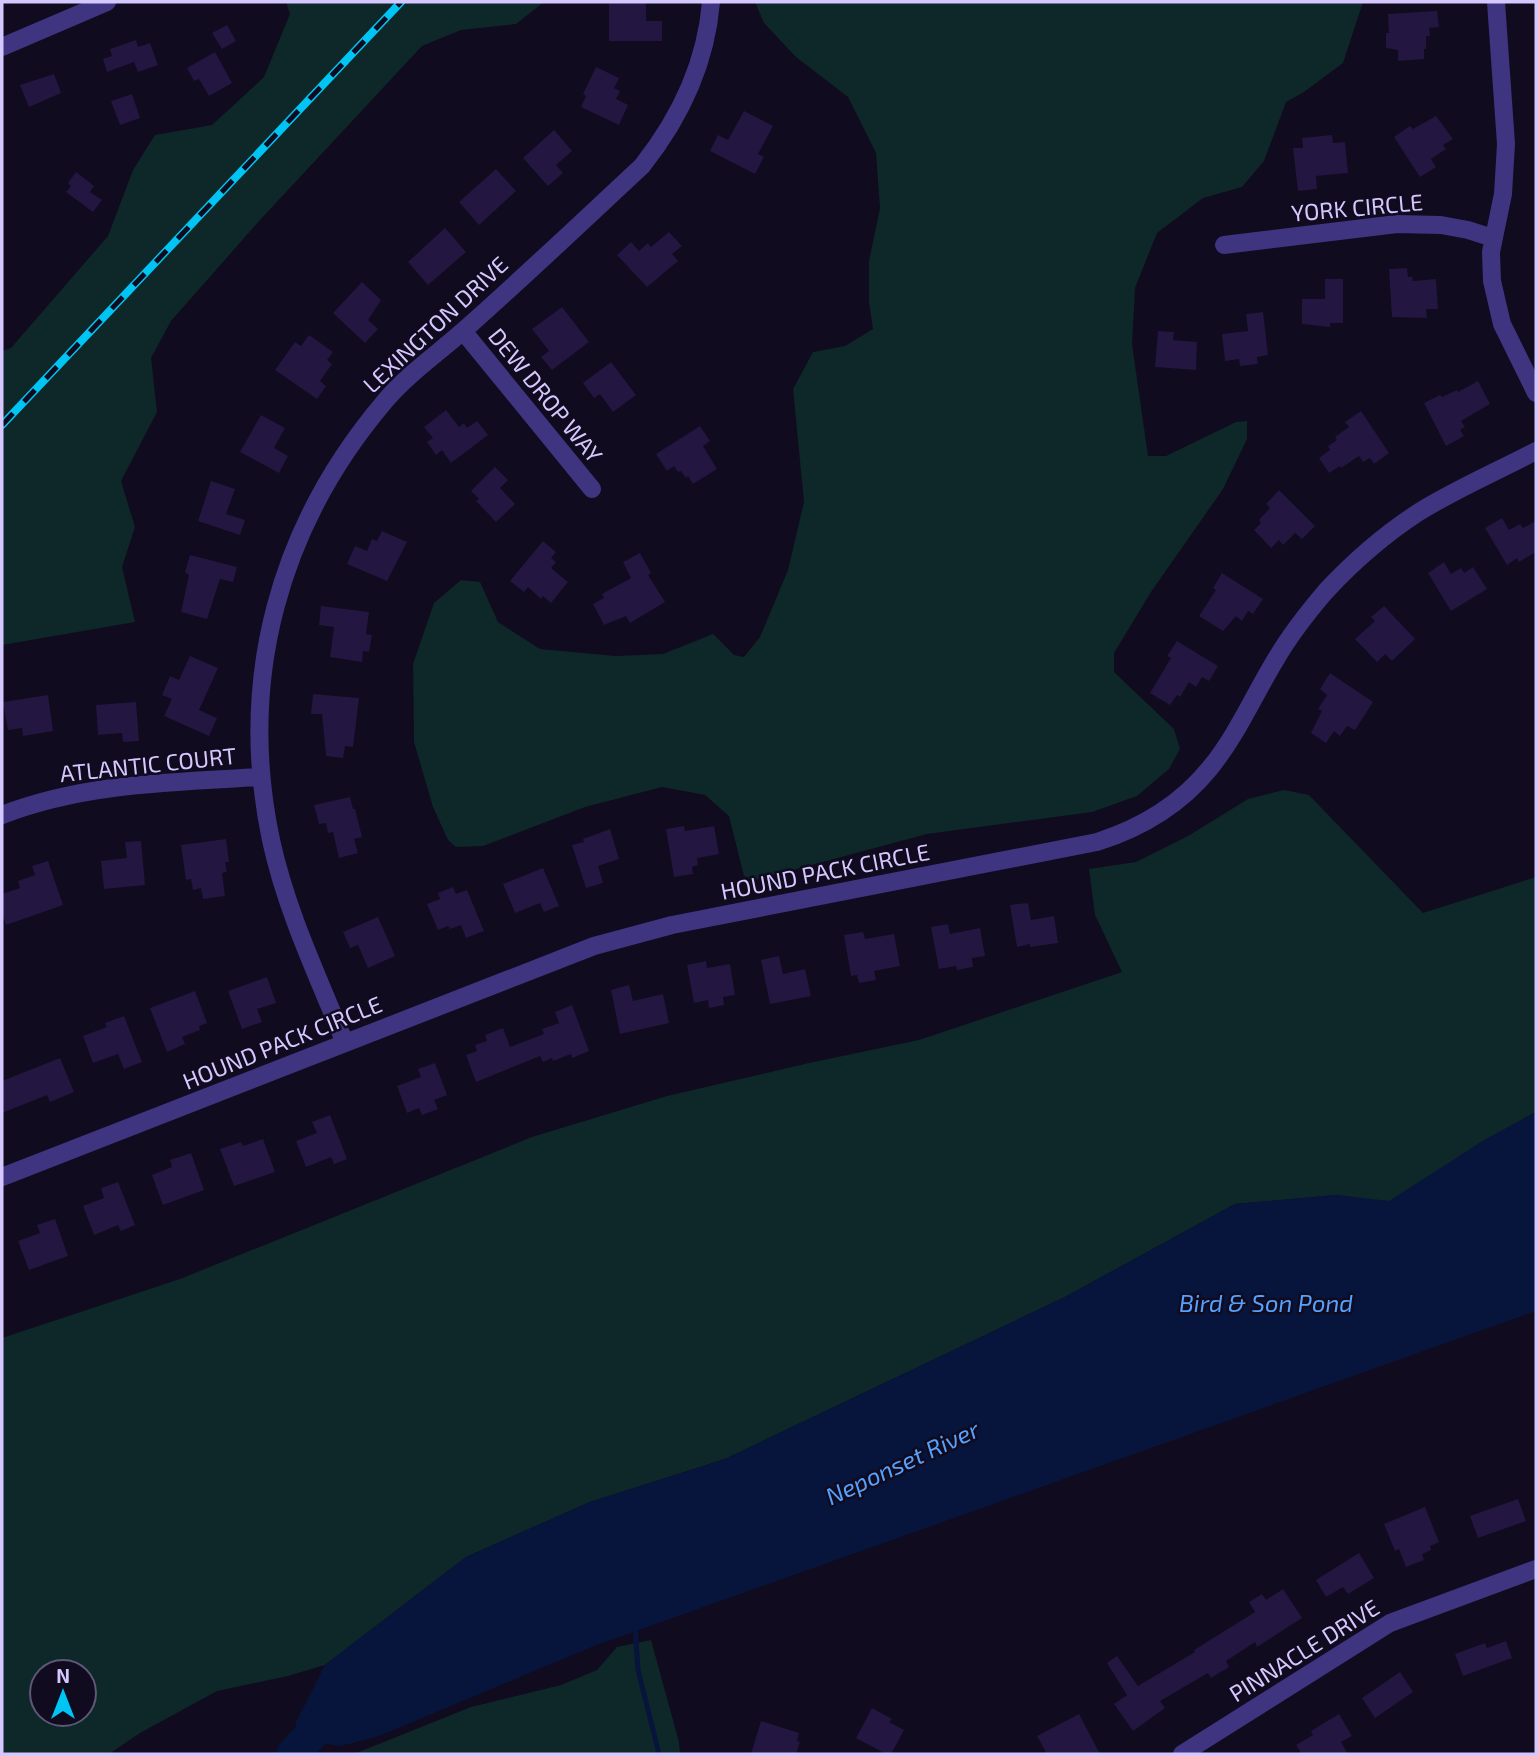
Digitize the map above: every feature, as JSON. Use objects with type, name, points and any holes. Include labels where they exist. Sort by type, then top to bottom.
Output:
[{"type":"street","points":[[2,47],[107,2]]},
{"type":"street","name":"LEXINGTON DRIVE","points":[[345,1043],[291,911],[271,842],[261,777],[261,699],[267,641],[280,585],[302,530],[326,482],[386,400],[642,166],[665,138],[695,74],[705,40],[711,2]]},
{"type":"street","points":[[1496,2],[1506,144],[1503,194],[1493,238],[1490,267],[1502,324],[1536,393]]},
{"type":"street","name":"YORK CIRCLE","points":[[1224,245],[1398,224],[1441,225],[1493,238]]},
{"type":"street","name":"DEW DROP WAY","points":[[463,331],[592,489]]},
{"type":"street","name":"HOUND PACK CIRCLE","points":[[2,1177],[572,954],[629,936],[672,925],[1086,845],[1119,835],[1177,801],[1210,769],[1300,623],[1326,591],[1355,562],[1419,512],[1536,451]]},
{"type":"street","name":"ATLANTIC COURT","points":[[2,815],[56,797],[168,782],[261,777]]},
{"type":"street","name":"PINNACLE DRIVE","points":[[1182,1754],[1390,1623],[1536,1569]]},
{"type":"green space","points":[[286,2],[544,2],[516,24],[461,30],[422,46],[260,220],[171,321],[151,358],[157,412],[121,481],[135,527],[122,567],[135,622],[2,645],[2,351],[11,348],[108,236],[133,170],[155,135],[212,125],[264,77],[290,14]]},
{"type":"green space","points":[[755,2],[1363,2],[1343,63],[1286,102],[1264,161],[1242,187],[1203,198],[1157,233],[1135,288],[1132,344],[1148,456],[1166,456],[1236,422],[1247,421],[1247,439],[1223,489],[1151,592],[1114,653],[1114,672],[1174,729],[1180,749],[1169,769],[1137,796],[1092,812],[927,834],[755,880],[744,876],[729,816],[705,795],[662,787],[585,807],[483,846],[456,847],[448,840],[433,807],[414,742],[413,664],[434,603],[461,580],[480,582],[498,622],[540,649],[616,656],[663,654],[713,634],[734,655],[744,657],[760,637],[788,570],[804,502],[793,389],[813,352],[845,346],[873,329],[869,302],[869,261],[880,208],[876,153],[848,97],[796,57],[764,23]]},
{"type":"green space","points":[[1284,790],[1309,795],[1423,913],[1536,877],[1536,1112],[1483,1141],[1389,1202],[1336,1195],[1235,1204],[1065,1297],[725,1459],[590,1502],[466,1557],[325,1665],[217,1691],[140,1733],[109,1754],[2,1754],[2,1338],[180,1279],[532,1137],[667,1096],[919,1040],[1122,972],[1095,915],[1089,869],[1136,862],[1188,836],[1248,799]]},
{"type":"green space","points":[[651,1640],[680,1754],[354,1754],[471,1707],[561,1685],[597,1670],[617,1647]]},
{"type":"water","name":"Bird & Son Pond","points":[[1536,1112],[1536,1311],[594,1646],[379,1736],[341,1746],[306,1741],[295,1724],[325,1665],[466,1557],[590,1502],[725,1459],[1065,1297],[1235,1204],[1336,1195],[1389,1201],[1483,1141]]},
{"type":"building","points":[[609,2],[646,2],[646,21],[662,21],[662,41],[609,41]]},
{"type":"building","points":[[1437,11],[1439,27],[1429,28],[1430,36],[1426,36],[1424,59],[1398,61],[1398,50],[1386,48],[1386,33],[1389,33],[1388,14]]},
{"type":"building","points":[[227,25],[236,41],[222,49],[212,33]]},
{"type":"building","points":[[136,40],[138,47],[150,43],[158,65],[138,72],[134,62],[107,72],[103,59],[112,56],[110,49]]},
{"type":"building","points":[[215,52],[232,83],[209,96],[199,79],[194,81],[187,68]]},
{"type":"building","points":[[596,67],[619,78],[614,88],[620,91],[616,99],[628,105],[619,125],[581,107],[586,96],[583,94]]},
{"type":"building","points":[[54,74],[61,93],[29,107],[20,85]]},
{"type":"building","points":[[132,94],[140,118],[120,125],[111,101]]},
{"type":"building","points":[[744,111],[773,126],[758,154],[764,157],[755,174],[710,151],[718,135],[728,140]]},
{"type":"building","points":[[1436,116],[1453,139],[1443,145],[1446,149],[1431,159],[1436,167],[1420,177],[1394,137],[1410,126],[1413,129]]},
{"type":"building","points":[[554,130],[572,151],[556,165],[563,173],[548,186],[523,158]]},
{"type":"building","points":[[1332,135],[1333,143],[1345,142],[1348,173],[1316,176],[1317,189],[1298,191],[1293,148],[1303,148],[1302,138]]},
{"type":"building","points":[[496,169],[516,191],[479,225],[459,202]]},
{"type":"building","points":[[76,172],[94,186],[90,192],[102,200],[93,212],[66,192],[71,186],[68,183]]},
{"type":"building","points":[[445,228],[466,252],[428,285],[408,262]]},
{"type":"building","points":[[669,232],[682,246],[672,254],[678,261],[647,287],[617,255],[631,242],[639,251],[648,243],[651,247]]},
{"type":"building","points":[[1407,268],[1408,277],[1412,277],[1413,281],[1436,279],[1438,309],[1426,309],[1427,318],[1392,317],[1389,269]]},
{"type":"building","points":[[1325,279],[1343,279],[1343,323],[1330,323],[1330,327],[1302,324],[1302,299],[1325,299]]},
{"type":"building","points":[[362,282],[381,300],[368,320],[378,329],[365,343],[333,313]]},
{"type":"building","points":[[562,307],[589,342],[552,370],[541,357],[549,351],[532,329]]},
{"type":"building","points":[[1263,312],[1268,355],[1257,357],[1258,364],[1240,366],[1239,359],[1225,361],[1222,334],[1248,331],[1246,314]]},
{"type":"building","points":[[1158,331],[1174,332],[1173,340],[1197,342],[1196,370],[1155,367]]},
{"type":"building","points":[[309,335],[333,352],[327,360],[332,364],[320,381],[326,386],[317,399],[275,370],[295,342],[301,346]]},
{"type":"building","points":[[611,362],[636,395],[613,412],[600,394],[594,398],[583,383]]},
{"type":"building","points":[[1478,381],[1490,404],[1461,421],[1465,427],[1460,430],[1464,436],[1446,446],[1424,403],[1440,395],[1442,397],[1457,390],[1458,392]]},
{"type":"building","points":[[446,410],[459,427],[464,423],[467,428],[477,421],[488,435],[451,463],[442,450],[436,455],[427,442],[433,438],[424,427]]},
{"type":"building","points":[[1361,411],[1389,453],[1374,464],[1370,458],[1363,462],[1359,456],[1329,473],[1319,458],[1330,450],[1328,446],[1337,440],[1335,437],[1349,427],[1345,422]]},
{"type":"building","points":[[261,415],[285,428],[274,448],[288,456],[279,473],[240,452]]},
{"type":"building","points":[[700,426],[710,441],[703,446],[717,469],[693,484],[688,476],[686,478],[674,466],[667,471],[656,454]]},
{"type":"building","points":[[495,467],[508,480],[500,488],[515,504],[496,522],[476,501],[479,499],[471,491]]},
{"type":"building","points":[[211,481],[235,489],[226,514],[245,520],[240,535],[198,521]]},
{"type":"building","points":[[1279,490],[1315,526],[1302,539],[1295,533],[1283,545],[1279,540],[1271,548],[1254,530],[1270,508],[1266,504]]},
{"type":"building","points":[[1502,518],[1509,530],[1520,524],[1523,528],[1536,521],[1536,552],[1519,562],[1517,558],[1507,565],[1485,528]]},
{"type":"building","points":[[382,531],[407,542],[387,581],[347,564],[355,546],[367,551],[372,539],[377,541]]},
{"type":"building","points":[[543,541],[556,552],[551,558],[556,562],[551,568],[568,582],[551,603],[543,596],[541,599],[528,587],[524,592],[510,581]]},
{"type":"building","points":[[640,553],[651,573],[648,575],[665,602],[630,623],[626,616],[604,625],[593,604],[604,598],[602,594],[631,578],[623,562]]},
{"type":"building","points":[[190,555],[237,567],[233,582],[220,579],[207,619],[181,612],[189,575],[185,572]]},
{"type":"building","points":[[1444,562],[1451,574],[1461,568],[1464,573],[1473,567],[1487,589],[1451,611],[1428,573]]},
{"type":"building","points":[[1222,573],[1263,599],[1253,614],[1248,611],[1242,621],[1236,616],[1223,631],[1199,616],[1216,590],[1213,588]]},
{"type":"building","points":[[321,606],[369,612],[366,634],[372,635],[369,652],[363,651],[362,662],[330,657],[334,627],[319,625]]},
{"type":"building","points":[[1384,606],[1415,639],[1392,661],[1385,654],[1377,662],[1355,639],[1375,621],[1371,617]]},
{"type":"building","points":[[1177,641],[1218,666],[1209,681],[1202,677],[1196,687],[1189,682],[1180,697],[1177,695],[1170,705],[1150,693],[1171,658],[1167,656]]},
{"type":"building","points":[[190,656],[218,668],[199,710],[217,718],[209,736],[164,716],[172,699],[162,695],[170,676],[179,680]]},
{"type":"building","points":[[1330,673],[1373,702],[1355,730],[1347,726],[1340,736],[1334,731],[1326,743],[1311,733],[1322,711],[1318,709],[1327,695],[1320,689]]},
{"type":"building","points":[[313,694],[359,698],[353,747],[345,746],[343,758],[326,756],[322,714],[311,714]]},
{"type":"building","points":[[48,695],[53,731],[23,736],[22,728],[8,730],[3,702]]},
{"type":"building","points":[[136,702],[139,741],[123,742],[122,733],[98,735],[96,705]]},
{"type":"building","points":[[350,797],[362,837],[354,839],[358,853],[339,858],[333,832],[328,833],[326,823],[319,824],[314,805]]},
{"type":"building","points":[[684,826],[685,831],[714,826],[719,854],[697,858],[698,865],[692,867],[693,874],[674,877],[666,829]]},
{"type":"building","points":[[610,829],[619,859],[598,866],[603,883],[586,888],[572,845]]},
{"type":"building","points":[[226,839],[229,862],[225,862],[227,872],[222,873],[225,896],[203,899],[201,888],[193,890],[191,879],[186,880],[181,845]]},
{"type":"building","points":[[141,841],[145,885],[104,889],[101,861],[127,858],[125,842]]},
{"type":"building","points":[[48,861],[63,905],[6,925],[2,913],[2,894],[20,888],[18,881],[35,875],[32,866]]},
{"type":"building","points":[[543,868],[559,906],[544,912],[540,903],[515,913],[503,884]]},
{"type":"building","points":[[453,887],[456,894],[467,890],[484,931],[466,938],[461,925],[438,930],[427,904],[440,899],[438,893]]},
{"type":"building","points":[[1028,903],[1031,920],[1054,916],[1058,943],[1017,947],[1010,905]]},
{"type":"building","points":[[378,917],[395,956],[368,968],[358,945],[350,948],[343,932]]},
{"type":"building","points":[[948,924],[950,934],[980,928],[985,956],[972,958],[973,967],[939,969],[931,927]]},
{"type":"building","points":[[863,932],[865,939],[894,934],[900,966],[874,971],[876,980],[859,983],[857,975],[851,976],[844,935]]},
{"type":"building","points":[[779,956],[783,974],[805,969],[811,996],[770,1004],[761,960]]},
{"type":"building","points":[[706,961],[707,968],[730,964],[735,995],[723,997],[724,1005],[709,1008],[708,1000],[694,1003],[687,965]]},
{"type":"building","points":[[267,977],[276,1003],[257,1009],[262,1022],[242,1029],[228,991]]},
{"type":"building","points":[[629,985],[633,1001],[663,994],[669,1023],[620,1034],[611,990]]},
{"type":"building","points":[[195,991],[207,1023],[199,1026],[200,1030],[182,1037],[185,1044],[167,1052],[150,1008]]},
{"type":"building","points":[[572,1005],[589,1051],[572,1058],[571,1054],[553,1061],[552,1058],[543,1062],[540,1056],[476,1082],[466,1055],[477,1051],[475,1045],[487,1041],[485,1035],[503,1028],[510,1047],[544,1034],[542,1029],[559,1023],[555,1012]]},
{"type":"building","points":[[124,1016],[142,1062],[124,1069],[118,1054],[93,1063],[83,1036],[107,1027],[105,1023]]},
{"type":"building","points":[[60,1058],[74,1092],[50,1102],[47,1095],[2,1113],[2,1081]]},
{"type":"building","points":[[435,1063],[447,1095],[434,1100],[438,1109],[422,1115],[419,1108],[407,1113],[397,1086],[421,1077],[418,1069]]},
{"type":"building","points":[[330,1115],[347,1159],[334,1164],[331,1157],[306,1167],[296,1141],[317,1133],[312,1122]]},
{"type":"building","points":[[263,1139],[275,1172],[234,1186],[220,1149],[241,1142],[243,1146]]},
{"type":"building","points":[[191,1153],[204,1190],[163,1205],[152,1175],[172,1167],[170,1160]]},
{"type":"building","points":[[118,1182],[135,1225],[121,1231],[118,1225],[94,1235],[83,1206],[104,1198],[101,1188]]},
{"type":"building","points":[[55,1219],[68,1256],[29,1270],[18,1241],[40,1233],[37,1225]]},
{"type":"building","points":[[1518,1499],[1526,1521],[1478,1538],[1470,1516]]},
{"type":"building","points":[[1425,1507],[1439,1542],[1422,1554],[1424,1560],[1406,1567],[1399,1549],[1395,1551],[1384,1524]]},
{"type":"building","points":[[1359,1553],[1374,1578],[1348,1594],[1343,1587],[1326,1597],[1316,1580]]},
{"type":"building","points":[[1283,1589],[1302,1618],[1257,1647],[1255,1642],[1226,1661],[1229,1667],[1211,1678],[1208,1673],[1160,1701],[1165,1708],[1133,1731],[1114,1704],[1127,1695],[1107,1663],[1117,1656],[1138,1686],[1255,1612],[1249,1602],[1262,1594],[1266,1600]]},
{"type":"building","points":[[1506,1641],[1512,1658],[1463,1676],[1455,1654],[1485,1643],[1487,1648]]},
{"type":"building","points":[[1400,1672],[1413,1692],[1375,1718],[1362,1698]]},
{"type":"building","points":[[872,1708],[892,1719],[889,1722],[904,1730],[891,1754],[856,1738]]},
{"type":"building","points":[[1079,1714],[1100,1754],[1047,1754],[1037,1736]]},
{"type":"building","points":[[1339,1714],[1352,1736],[1341,1742],[1348,1754],[1302,1754],[1296,1745],[1313,1735],[1311,1731]]},
{"type":"building","points":[[761,1721],[799,1733],[797,1741],[800,1742],[796,1754],[751,1754]]},
{"type":"waterway","points":[[635,1627],[638,1670],[659,1754]]},
{"type":"waterway","name":"Neponset River","points":[[293,1754],[323,1722],[339,1710]]},
{"type":"railway","points":[[2,425],[401,2]]}]
